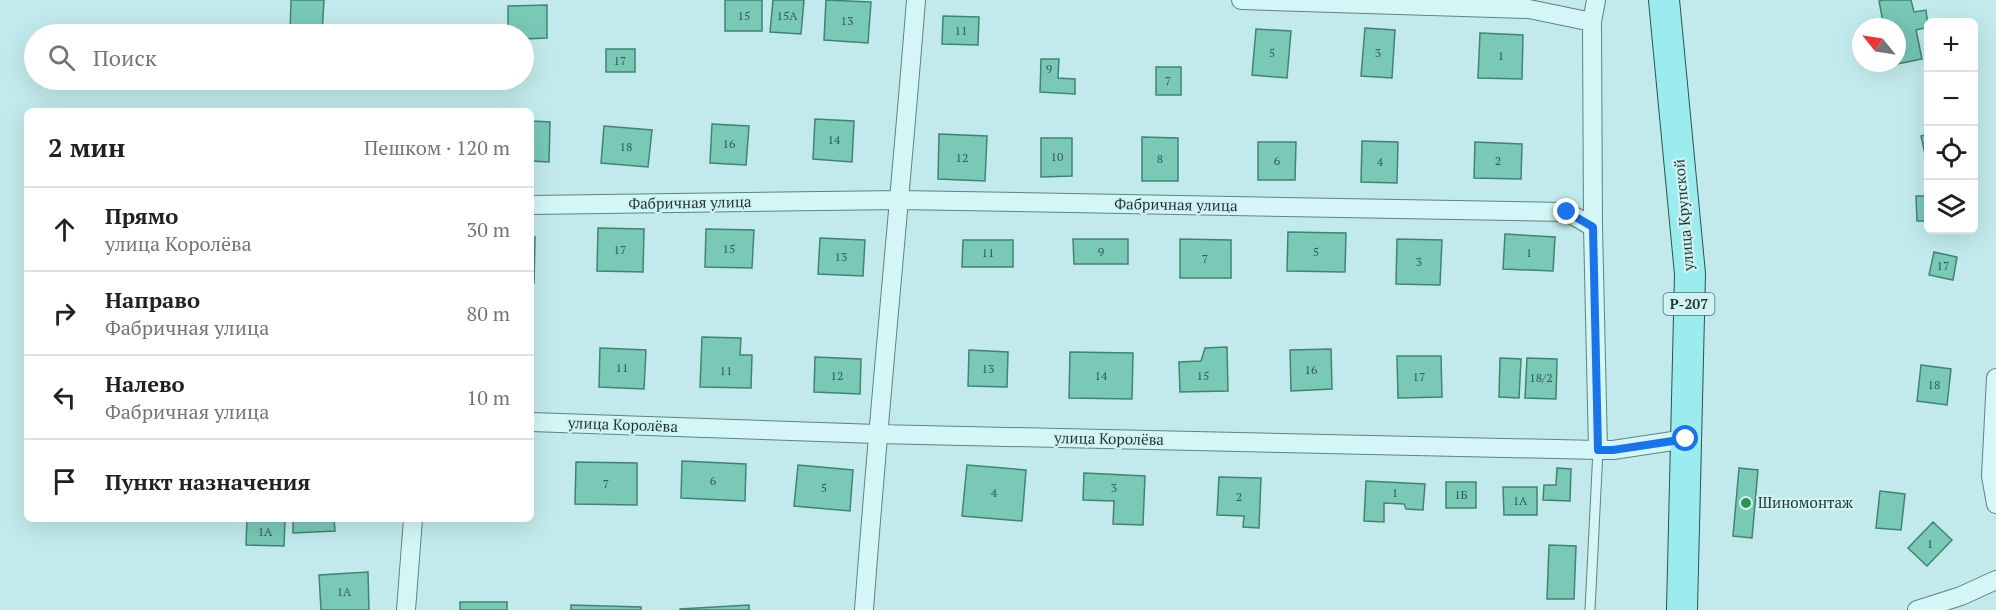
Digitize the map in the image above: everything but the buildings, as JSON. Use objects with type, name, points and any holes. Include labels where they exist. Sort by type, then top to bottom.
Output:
[{"type":"main road","name":"улица Крупской","points":[[1664,0],[1690,273],[1682,610]]},
{"type":"street","points":[[864,610],[877,434],[900,200],[916,0]]},
{"type":"street","points":[[1241,0],[1529,9],[1592,22]]},
{"type":"street","points":[[1596,0],[1592,22],[1593,227],[1598,450]]},
{"type":"street","name":"Фабричная улица","points":[[534,205],[900,200],[1567,212],[1593,227]]},
{"type":"street","points":[[1996,378],[1991,476],[1996,504]]},
{"type":"street","name":"улица Королёва","points":[[534,422],[877,434],[1598,450],[1613,450],[1686,439]]},
{"type":"street","points":[[406,610],[413,522]]},
{"type":"street","points":[[1917,610],[1961,596],[1996,580]]},
{"type":"lane","points":[[1590,610],[1598,450]]},
{"type":"place","name":"Шиномонтаж","points":[[1746,503]]},
{"type":"route","points":[[1567,212],[1593,227],[1598,450],[1613,450],[1686,439]]}]
